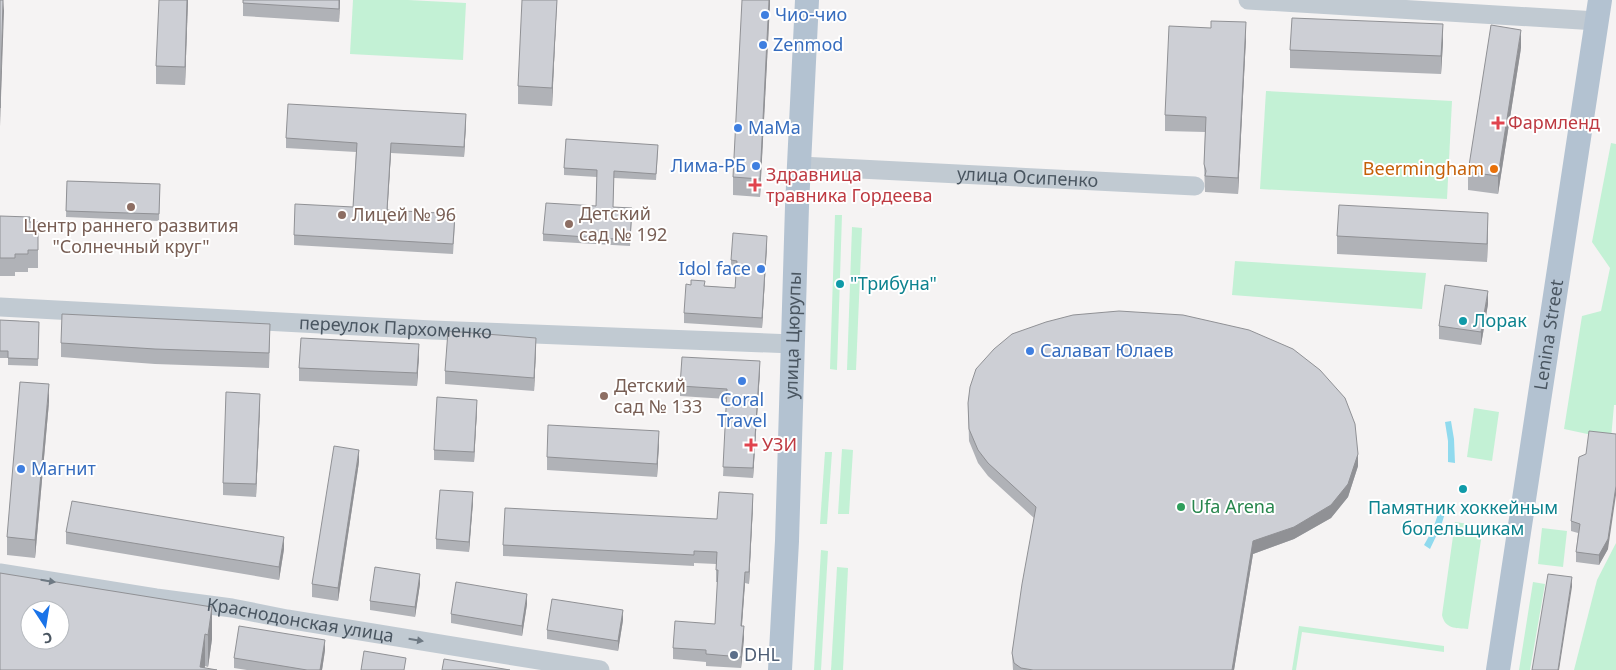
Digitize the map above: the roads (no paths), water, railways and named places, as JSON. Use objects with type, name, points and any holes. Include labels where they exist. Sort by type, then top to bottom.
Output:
[{"type":"main road","name":"улица Цюрупы","points":[[780,670],[787,541],[793,344],[808,0]]},
{"type":"main road","name":"Lenina Street","points":[[1498,670],[1598,10]]},
{"type":"street","points":[[1248,0],[1598,10]]},
{"type":"street","name":"улица Осипенко","points":[[800,166],[1195,186]]},
{"type":"street","name":"переулок Пархоменко","points":[[0,307],[432,330],[793,344]]},
{"type":"street","name":"Краснодонская улица","points":[[0,573],[232,608],[287,619],[600,670]]},
{"type":"water","points":[[1451,421],[1455,463],[1448,462],[1448,441],[1445,422]]},
{"type":"water","points":[[1440,508],[1446,510],[1430,549],[1424,545],[1433,529]]},
{"type":"place","name":"Чио-чио","points":[[765,15]]},
{"type":"place","name":"Zenmod","points":[[763,45]]},
{"type":"place","name":"Фармленд","points":[[1498,123]]},
{"type":"place","name":"МаМа","points":[[738,128]]},
{"type":"place","name":"Лима-РБ","points":[[756,166]]},
{"type":"place","name":"Beermingham","points":[[1494,169]]},
{"type":"place","name":"Здравница травника Гордеева","points":[[755,185]]},
{"type":"place","name":"Центр раннего развития \"Солнечный круг\"","points":[[131,207]]},
{"type":"place","name":"Лицей № 96","points":[[342,215]]},
{"type":"place","name":"Детский сад № 192","points":[[569,224]]},
{"type":"place","name":"Idol face","points":[[761,269]]},
{"type":"place","name":"\"Трибуна\"","points":[[840,284]]},
{"type":"place","name":"Лорак","points":[[1463,321]]},
{"type":"place","name":"Салават Юлаев","points":[[1030,351]]},
{"type":"place","name":"Coral Travel","points":[[742,381]]},
{"type":"place","name":"Детский сад № 133","points":[[604,396]]},
{"type":"place","name":"УЗИ","points":[[751,445]]},
{"type":"place","name":"Магнит","points":[[21,469]]},
{"type":"place","name":"Памятник хоккейным болельщикам","points":[[1463,489]]},
{"type":"place","name":"Ufa Arena","points":[[1181,507]]},
{"type":"place","name":"DHL","points":[[734,655]]}]
